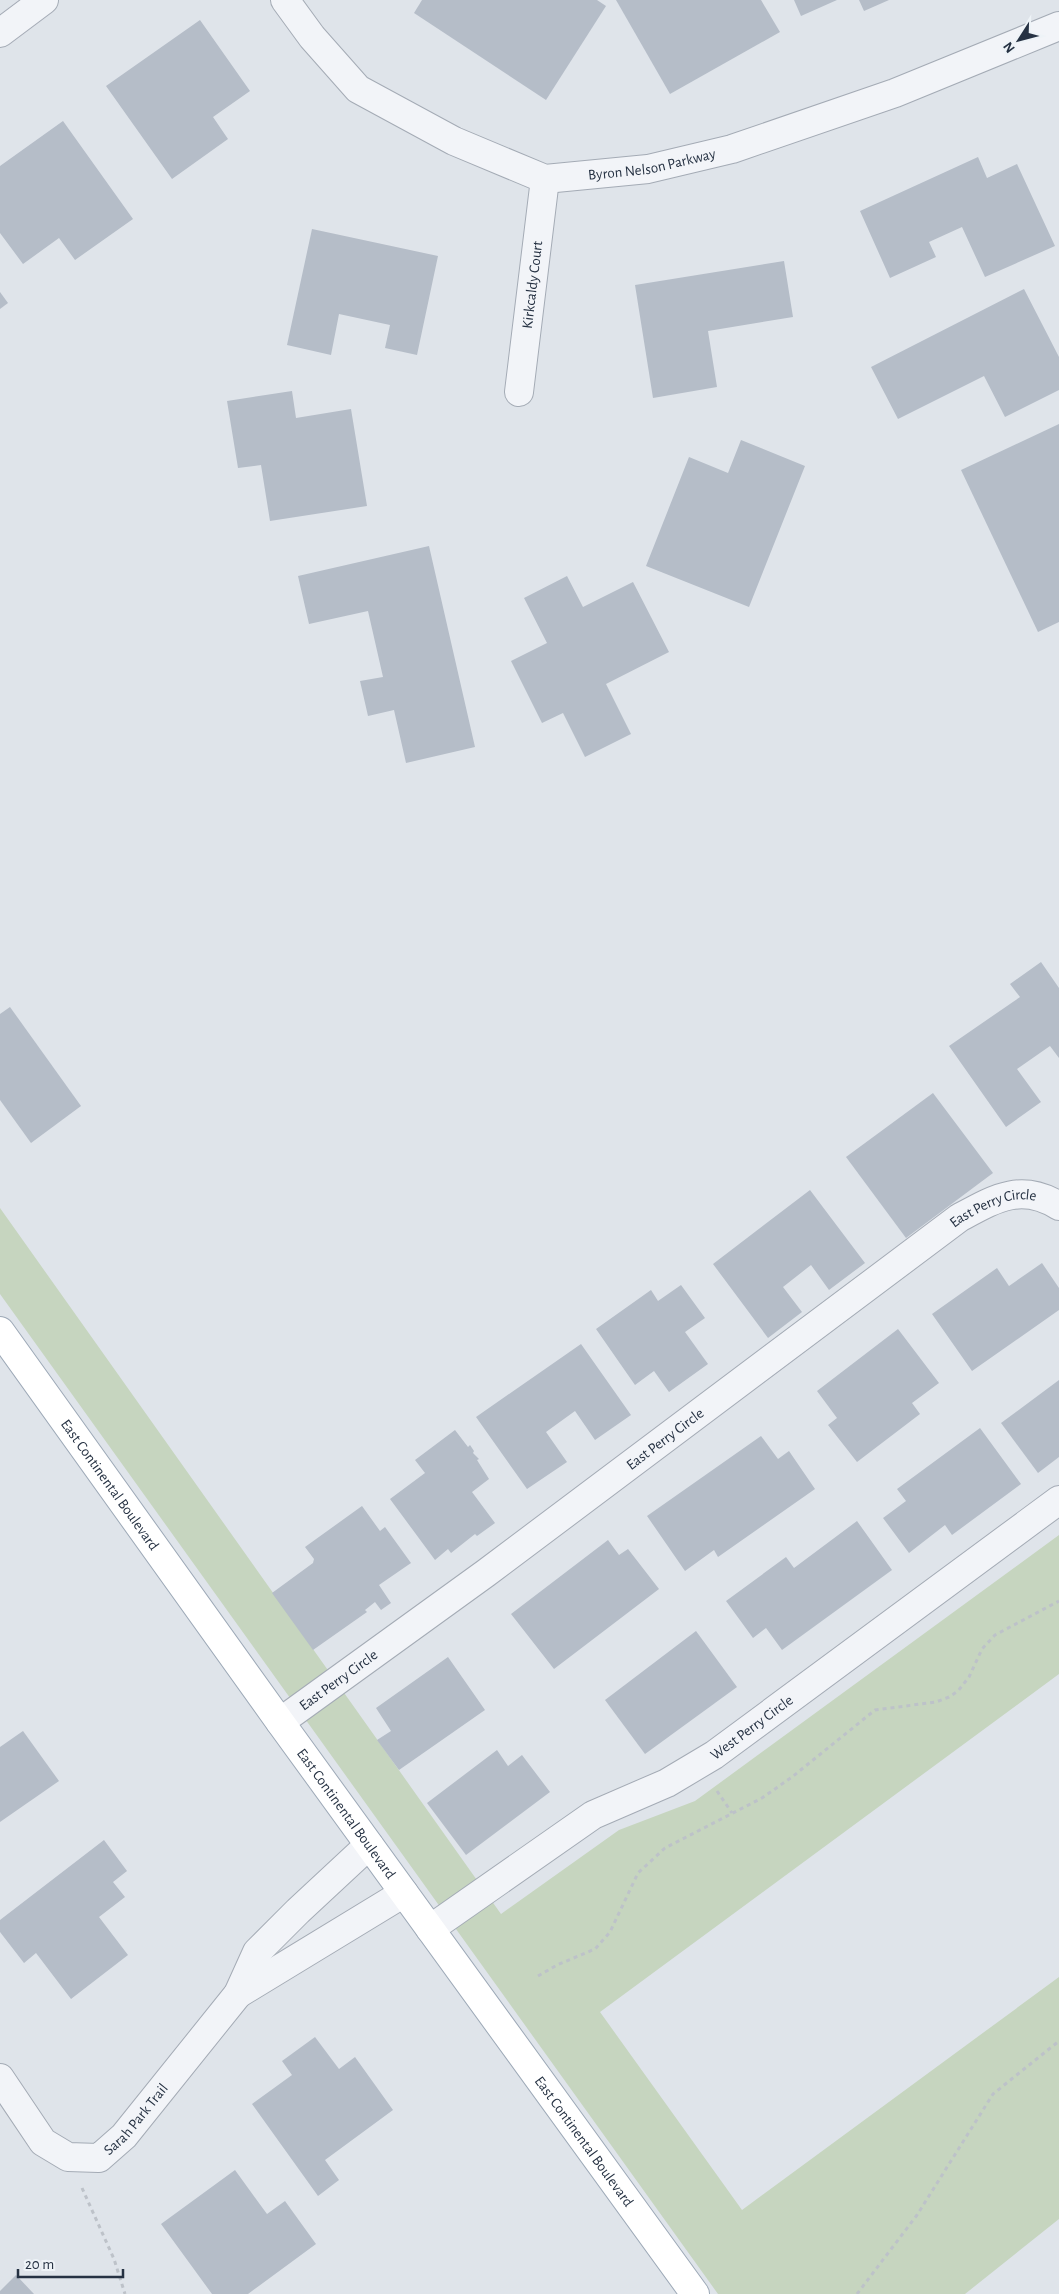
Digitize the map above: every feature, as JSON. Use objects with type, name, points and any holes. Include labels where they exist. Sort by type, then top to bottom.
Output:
[{"type":"main road","name":"East Continental Boulevard","points":[[0,1330],[280,1722],[695,2294]]},
{"type":"street","points":[[0,34],[44,0]]},
{"type":"street","name":"Byron Nelson Parkway","points":[[285,0],[312,37],[358,89],[454,141],[546,178],[648,169],[732,149],[1056,35]]},
{"type":"street","name":"Kirkcaldy Court","points":[[519,392],[546,178]]},
{"type":"street","name":"East Perry Circle","points":[[280,1722],[486,1573],[959,1218],[996,1198],[1015,1193],[1046,1198],[1059,1206]]},
{"type":"street","name":"West Perry Circle","points":[[430,1929],[593,1816],[666,1783],[714,1755],[1059,1500]]},
{"type":"street","name":"Sarah Park Trail","points":[[0,2078],[43,2142],[68,2157],[99,2158],[124,2136],[238,1994],[257,1952],[369,1845]]},
{"type":"street","name":"Sarah Park Trail","points":[[238,1994],[404,1893]]},
{"type":"path","points":[[538,1976],[556,1965],[595,1949],[610,1932],[638,1873],[665,1848],[770,1793],[876,1710],[936,1702],[949,1697],[958,1691],[969,1677],[982,1649],[995,1635],[1059,1602]]},
{"type":"path","points":[[857,2294],[917,2215],[994,2094],[1059,2041]]},
{"type":"path","points":[[68,2157],[114,2260],[125,2294]]},
{"type":"green space","points":[[0,1208],[501,1914],[619,1830],[695,1801],[1059,1535],[1059,1674],[600,2012],[742,2210],[1059,1977],[1059,2219],[965,2294],[718,2294],[0,1294]]},
{"type":"building","points":[[422,0],[597,0],[606,6],[546,100],[414,13]]},
{"type":"building","points":[[616,0],[761,0],[780,32],[670,94]]},
{"type":"building","points":[[794,0],[837,0],[801,16]]},
{"type":"building","points":[[859,0],[889,0],[864,11]]},
{"type":"building","points":[[200,20],[250,91],[213,117],[228,139],[172,179],[106,86]]},
{"type":"building","points":[[63,121],[133,219],[75,260],[59,238],[23,264],[0,233],[0,166]]},
{"type":"building","points":[[978,157],[987,178],[1017,164],[1055,246],[985,277],[962,227],[929,242],[936,257],[890,278],[860,211]]},
{"type":"building","points":[[312,229],[438,256],[417,355],[385,348],[390,325],[339,314],[331,355],[287,345]]},
{"type":"building","points":[[784,261],[793,317],[708,331],[717,387],[653,398],[635,285]]},
{"type":"building","points":[[1024,289],[1059,357],[1059,390],[1005,417],[984,376],[898,419],[871,367]]},
{"type":"building","points":[[0,292],[8,303],[0,309]]},
{"type":"building","points":[[292,391],[296,418],[351,409],[367,506],[270,521],[261,465],[238,468],[227,401]]},
{"type":"building","points":[[1059,424],[1059,622],[1038,632],[961,470]]},
{"type":"building","points":[[741,440],[805,466],[749,607],[646,566],[689,457],[728,473]]},
{"type":"building","points":[[429,546],[475,747],[406,763],[394,710],[368,716],[360,681],[383,677],[368,611],[309,624],[298,576]]},
{"type":"building","points":[[567,576],[583,607],[633,582],[669,652],[606,684],[631,734],[585,757],[563,713],[542,723],[511,661],[547,643],[524,598]]},
{"type":"building","points":[[1041,962],[1059,988],[1059,1058],[1050,1046],[1017,1069],[1041,1102],[1006,1127],[949,1046],[1020,997],[1010,984]]},
{"type":"building","points":[[10,1007],[81,1106],[31,1143],[0,1100],[0,1014]]},
{"type":"building","points":[[933,1093],[993,1173],[906,1238],[846,1157]]},
{"type":"building","points":[[810,1190],[865,1263],[829,1290],[811,1265],[783,1287],[802,1312],[768,1338],[713,1264]]},
{"type":"building","points":[[1042,1263],[1059,1288],[1059,1310],[972,1371],[932,1314],[997,1268],[1009,1286]]},
{"type":"building","points":[[681,1285],[705,1318],[685,1332],[708,1364],[669,1392],[654,1371],[635,1385],[596,1329],[651,1290],[658,1301]]},
{"type":"building","points":[[898,1329],[939,1383],[912,1403],[920,1414],[857,1462],[828,1425],[837,1418],[817,1391]]},
{"type":"building","points":[[581,1344],[631,1415],[595,1440],[575,1411],[546,1432],[567,1462],[527,1489],[476,1417]]},
{"type":"building","points":[[1059,1380],[1059,1457],[1038,1473],[1001,1423]]},
{"type":"building","points":[[980,1428],[1021,1484],[952,1535],[945,1525],[909,1553],[883,1518],[906,1501],[897,1489]]},
{"type":"building","points":[[455,1430],[468,1447],[470,1445],[489,1479],[472,1492],[495,1523],[477,1536],[475,1534],[451,1553],[448,1549],[435,1560],[390,1499],[425,1473],[415,1460]]},
{"type":"building","points":[[761,1436],[778,1459],[789,1451],[815,1489],[718,1557],[714,1550],[685,1571],[647,1516]]},
{"type":"building","points":[[362,1506],[380,1531],[385,1527],[411,1563],[379,1585],[391,1603],[381,1610],[375,1602],[365,1610],[367,1612],[313,1650],[272,1593],[313,1563],[314,1559],[305,1547]]},
{"type":"building","points":[[857,1521],[892,1570],[782,1650],[766,1628],[753,1638],[726,1601],[786,1557],[794,1568]]},
{"type":"building","points":[[608,1540],[619,1555],[628,1549],[659,1589],[554,1669],[511,1614]]},
{"type":"building","points":[[696,1631],[737,1687],[645,1754],[605,1700]]},
{"type":"building","points":[[448,1657],[485,1710],[399,1770],[377,1740],[391,1731],[376,1708]]},
{"type":"building","points":[[23,1731],[59,1781],[0,1822],[0,1747]]},
{"type":"building","points":[[497,1750],[508,1766],[522,1755],[550,1792],[466,1855],[427,1803]]},
{"type":"building","points":[[104,1840],[127,1871],[113,1882],[125,1897],[99,1917],[128,1955],[71,1999],[36,1953],[24,1963],[0,1932],[0,1920]]},
{"type":"building","points":[[315,2037],[339,2069],[355,2057],[393,2110],[325,2160],[339,2180],[318,2196],[252,2104],[292,2075],[282,2061]]},
{"type":"building","points":[[235,2170],[267,2214],[285,2201],[316,2244],[248,2294],[212,2294],[161,2224]]},
{"type":"building","points":[[16,2275],[34,2294],[0,2294],[0,2291]]}]
